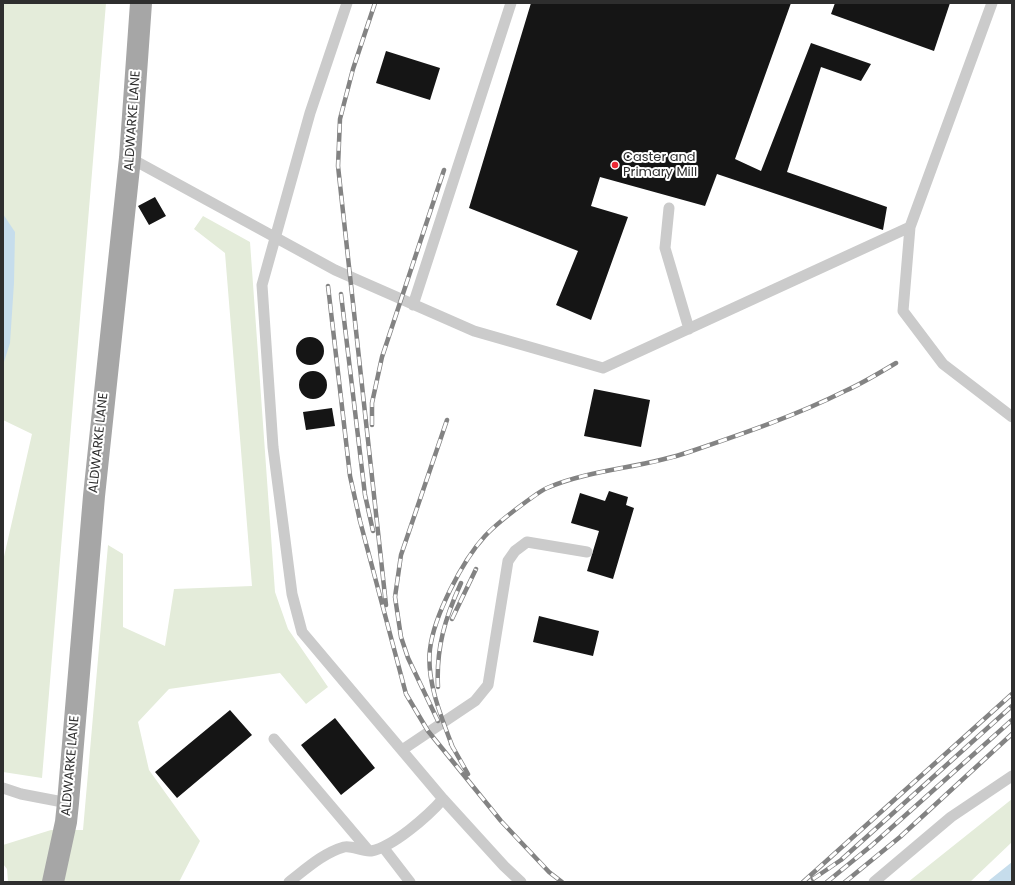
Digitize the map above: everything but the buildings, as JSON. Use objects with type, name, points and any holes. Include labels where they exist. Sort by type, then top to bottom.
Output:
[{"type":"main road","name":"ALDWARKE LANE","points":[[53,882],[67,812],[94,496],[130,158],[142,3]]},
{"type":"lane","points":[[347,3],[310,114],[262,285],[273,447],[292,594],[302,632],[443,799],[504,866],[521,882]]},
{"type":"lane","points":[[413,305],[511,3]]},
{"type":"lane","points":[[992,3],[910,227],[903,311],[943,364],[1012,417]]},
{"type":"lane","points":[[130,158],[276,236],[335,270],[413,305],[474,331],[603,368],[910,227]]},
{"type":"lane","points":[[669,208],[665,248],[689,329]]},
{"type":"lane","points":[[402,750],[475,701],[488,686],[508,561],[515,551],[527,542],[587,552]]},
{"type":"lane","points":[[274,739],[370,851]]},
{"type":"lane","points":[[874,882],[951,817],[1012,776]]},
{"type":"lane","points":[[3,788],[67,812]]},
{"type":"lane","points":[[289,882],[319,859],[345,847],[370,851],[383,847],[427,817],[443,799]]},
{"type":"lane","points":[[383,847],[410,882]]},
{"type":"green space","points":[[3,3],[106,3],[42,778],[3,772],[3,561],[32,434],[3,420]]},
{"type":"green space","points":[[203,216],[250,242],[275,592],[288,629],[328,687],[306,704],[280,673],[169,689],[138,722],[149,770],[200,841],[179,882],[8,882],[7,869],[3,864],[3,845],[51,830],[83,830],[108,545],[123,554],[123,627],[165,646],[174,589],[252,586],[225,253],[194,229]]},
{"type":"green space","points":[[1012,799],[1012,842],[970,882],[908,882]]},
{"type":"water","points":[[3,214],[15,232],[14,283],[10,343],[3,365]]},
{"type":"water","points":[[1012,862],[1012,882],[987,882]]},
{"type":"railway","points":[[375,3],[353,69],[340,119],[338,166],[386,605]]},
{"type":"railway","points":[[372,425],[372,403],[382,357],[444,170]]},
{"type":"railway","points":[[328,286],[350,476],[360,521],[406,694],[428,731],[501,821],[549,872],[562,882]]},
{"type":"railway","points":[[341,294],[365,495],[373,531]]},
{"type":"railway","points":[[453,748],[436,700],[430,674],[429,661],[433,636],[443,605],[467,560],[485,536],[510,513],[539,492],[564,482],[599,472],[654,462],[689,452],[788,417],[858,385],[896,363]]},
{"type":"railway","points":[[438,721],[408,658],[401,637],[395,597],[401,555],[447,420]]},
{"type":"railway","points":[[452,619],[476,569]]},
{"type":"railway","points":[[438,687],[438,659],[440,646],[446,621],[461,583]]},
{"type":"railway","points":[[803,882],[1012,694]]},
{"type":"railway","points":[[813,879],[841,860],[1012,706]]},
{"type":"railway","points":[[827,882],[871,846],[1012,720]]},
{"type":"railway","points":[[845,882],[900,837],[1012,734]]},
{"type":"railway","points":[[451,744],[468,774]]},
{"type":"place","name":"Caster and Primary Mill","points":[[615,165]]}]
